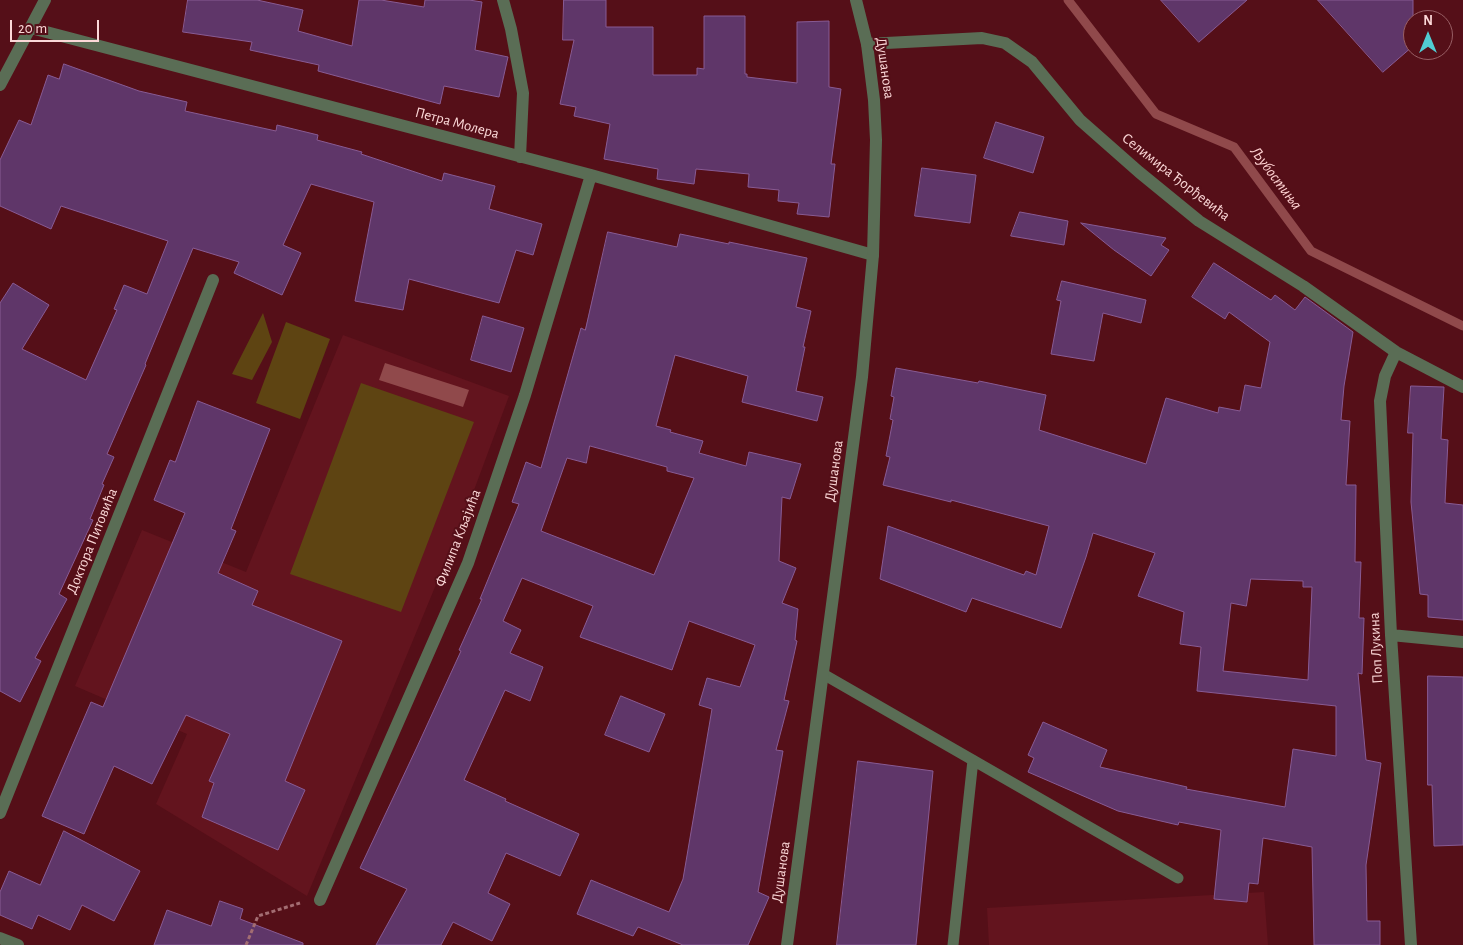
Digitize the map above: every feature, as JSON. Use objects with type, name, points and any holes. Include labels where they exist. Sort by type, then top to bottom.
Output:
[{"type":"street","points":[[0,85],[45,0]]},
{"type":"street","points":[[503,0],[511,29],[523,93],[520,157]]},
{"type":"street","name":"Душанова","points":[[787,945],[862,377],[873,254],[876,140],[872,72],[856,0]]},
{"type":"street","name":"Петра Молера","points":[[31,28],[591,175],[873,254]]},
{"type":"street","name":"Селимира Ђорђевића","points":[[867,44],[982,38],[1005,43],[1032,62],[1080,120],[1199,221],[1303,286],[1396,352],[1463,387]]},
{"type":"street","name":"Филипа Кљајића","points":[[320,900],[468,563],[525,395],[591,175]]},
{"type":"street","name":"Доктора Питовића","points":[[0,814],[213,280]]},
{"type":"street","name":"Поп Лукина","points":[[1396,352],[1385,376],[1380,401],[1391,635],[1411,945]]},
{"type":"street","points":[[1391,635],[1463,642]]},
{"type":"street","points":[[0,938],[18,945]]},
{"type":"lane","points":[[823,674],[1178,878]]},
{"type":"lane","points":[[953,945],[973,760]]},
{"type":"path","points":[[246,945],[258,916],[292,904],[320,900]]},
{"type":"shaded area","points":[[263,313],[272,342],[252,380],[232,374]]},
{"type":"shaded area","points":[[286,322],[330,339],[300,419],[256,403]]},
{"type":"shaded area","points":[[343,335],[509,396],[464,517],[307,896],[156,804],[187,734],[75,686],[142,530],[246,572]]},
{"type":"shaded area","points":[[385,363],[469,390],[463,407],[379,380]]},
{"type":"shaded area","points":[[361,383],[474,422],[401,612],[290,574]]},
{"type":"shaded area","points":[[1264,892],[1268,945],[989,945],[987,908]]},
{"type":"building","points":[[188,0],[257,0],[303,10],[298,31],[352,46],[359,0],[381,0],[424,7],[425,0],[469,0],[482,2],[475,50],[508,57],[499,97],[444,86],[440,104],[318,71],[319,65],[250,50],[252,42],[183,32]]},
{"type":"building","points":[[564,0],[606,0],[606,27],[653,27],[653,75],[697,75],[697,68],[704,69],[704,16],[745,16],[745,74],[747,74],[747,77],[797,83],[797,22],[829,21],[829,87],[841,89],[831,164],[835,164],[829,217],[797,214],[799,203],[778,201],[779,190],[748,187],[749,174],[696,169],[694,184],[657,179],[658,169],[604,159],[610,124],[574,116],[576,107],[560,104],[574,40],[563,40]]},
{"type":"building","points":[[1161,0],[1247,0],[1199,42]]},
{"type":"building","points":[[1318,0],[1413,0],[1413,10],[1403,10],[1403,55],[1383,72]]},
{"type":"building","points":[[64,64],[139,91],[187,102],[185,111],[276,131],[277,125],[318,135],[317,140],[362,152],[361,154],[442,181],[444,173],[495,186],[489,209],[542,224],[533,255],[516,250],[499,303],[409,279],[403,310],[355,301],[374,202],[311,184],[283,245],[301,253],[282,295],[234,273],[239,262],[193,248],[146,365],[107,454],[114,457],[90,519],[93,520],[59,594],[67,599],[35,658],[41,661],[20,702],[0,691],[0,303],[13,283],[49,305],[22,349],[86,380],[117,310],[114,309],[124,285],[147,294],[168,241],[61,206],[51,229],[0,206],[0,160],[19,120],[31,125],[48,75],[59,79]]},
{"type":"building","points":[[996,122],[1044,137],[1033,173],[984,158]]},
{"type":"building","points":[[922,168],[976,175],[970,223],[915,216]]},
{"type":"building","points":[[1020,212],[1068,221],[1064,245],[1011,236]]},
{"type":"building","points":[[1081,223],[1166,238],[1161,245],[1169,250],[1151,276],[1114,250]]},
{"type":"building","points":[[608,232],[677,247],[680,234],[807,258],[796,307],[811,311],[796,391],[823,397],[817,421],[742,402],[748,376],[675,355],[656,426],[703,441],[699,453],[746,466],[749,452],[801,464],[790,499],[782,497],[779,561],[796,568],[782,603],[798,609],[795,640],[797,641],[784,700],[789,701],[776,750],[783,751],[758,892],[769,897],[748,945],[683,945],[638,927],[633,936],[577,914],[591,880],[669,912],[683,879],[712,709],[699,705],[707,678],[740,687],[755,645],[689,621],[672,670],[580,637],[593,606],[522,578],[503,621],[521,630],[510,653],[543,667],[530,701],[505,690],[464,780],[506,799],[505,801],[579,834],[560,876],[506,853],[488,893],[510,904],[492,941],[453,922],[441,945],[376,945],[407,889],[360,868],[461,651],[459,650],[482,599],[480,599],[519,504],[512,502],[526,462],[541,468],[581,328],[585,330]],"holes":[[[590,446],[667,467],[667,471],[694,478],[654,575],[541,531],[567,458],[586,463]]]},
{"type":"building","points":[[1214,263],[1271,300],[1275,295],[1295,310],[1305,297],[1353,332],[1344,386],[1341,420],[1350,421],[1346,485],[1356,485],[1355,562],[1361,562],[1359,618],[1364,618],[1362,674],[1358,673],[1366,760],[1381,763],[1366,865],[1367,921],[1380,921],[1380,945],[1314,945],[1312,847],[1263,838],[1258,884],[1249,883],[1247,902],[1214,899],[1221,830],[1179,822],[1178,825],[1118,811],[1028,772],[1034,758],[1028,755],[1043,722],[1107,750],[1100,767],[1187,787],[1186,789],[1285,807],[1293,749],[1336,756],[1336,706],[1197,691],[1201,647],[1180,644],[1184,612],[1138,596],[1155,553],[1093,533],[1061,628],[972,598],[966,612],[880,579],[888,526],[1024,575],[1026,571],[1036,575],[1049,526],[951,500],[951,502],[883,485],[890,457],[886,456],[893,420],[890,419],[894,397],[891,396],[896,368],[978,383],[979,381],[1046,395],[1039,430],[1146,464],[1166,398],[1218,413],[1219,407],[1240,411],[1245,385],[1261,388],[1270,342],[1229,312],[1225,319],[1192,297]],"holes":[[[1251,579],[1303,581],[1303,587],[1312,587],[1308,680],[1223,671],[1231,603],[1246,606]]]},
{"type":"building","points":[[1062,281],[1146,300],[1141,323],[1103,313],[1094,361],[1051,354],[1061,301],[1057,300]]},
{"type":"building","points":[[483,316],[524,328],[511,372],[471,360]]},
{"type":"building","points":[[1411,386],[1444,387],[1441,439],[1448,440],[1445,503],[1463,505],[1463,620],[1428,617],[1428,595],[1420,594],[1411,502],[1413,433],[1408,433]]},
{"type":"building","points":[[198,401],[270,429],[231,529],[236,531],[218,573],[258,591],[252,605],[342,641],[285,781],[305,790],[278,850],[202,817],[214,783],[209,781],[230,734],[186,715],[152,784],[114,766],[84,834],[42,816],[91,702],[103,707],[185,513],[154,500],[170,460],[175,462]]},
{"type":"building","points":[[1428,676],[1463,677],[1463,845],[1434,846],[1432,785],[1428,785]]},
{"type":"building","points":[[621,696],[665,714],[649,752],[605,735]]},
{"type":"building","points":[[858,761],[933,771],[916,945],[837,945]]},
{"type":"building","points":[[64,831],[140,871],[114,921],[82,905],[70,930],[38,915],[32,929],[0,915],[0,892],[9,871],[40,885]]},
{"type":"building","points":[[220,901],[243,909],[240,919],[303,943],[303,945],[154,945],[167,910],[211,926]]},
{"type":"waterway","name":"Љубостиња","points":[[1068,0],[1156,114],[1234,147],[1311,251],[1463,326]]}]
